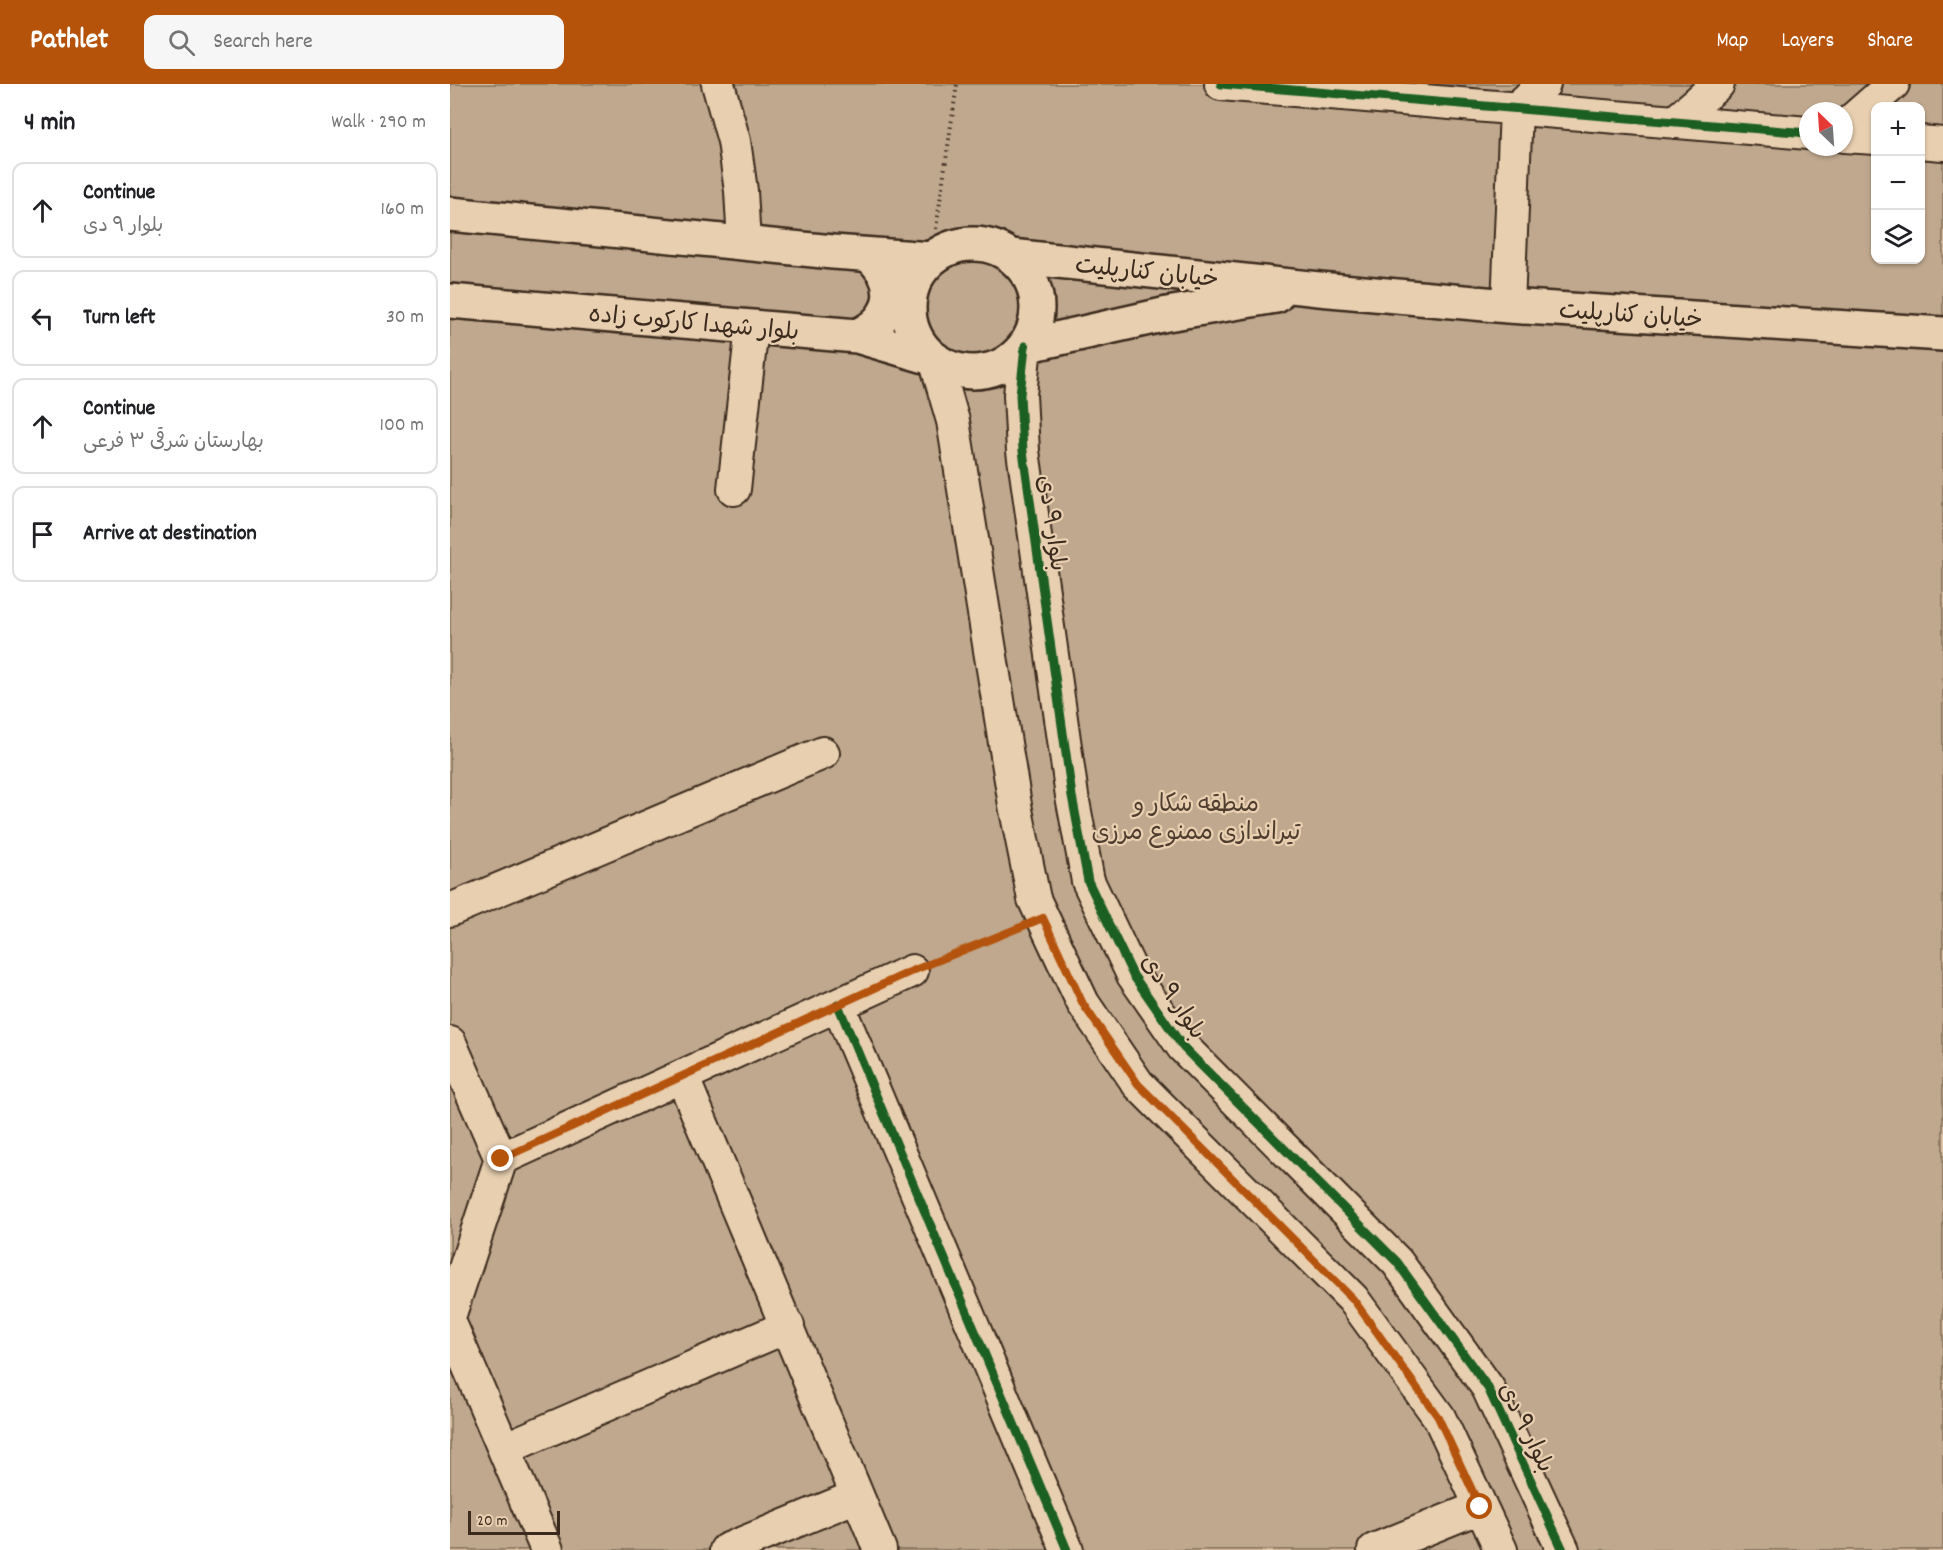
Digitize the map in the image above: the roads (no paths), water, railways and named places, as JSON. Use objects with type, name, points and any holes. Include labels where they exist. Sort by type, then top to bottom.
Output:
[{"type":"main road","points":[[450,214],[931,259]]},
{"type":"main road","points":[[979,244],[996,248],[1011,256],[1026,270],[1034,288],[1038,308],[1035,327],[1025,346],[1014,358],[999,367],[983,371],[966,372],[934,359],[921,346],[912,329],[909,310],[911,292],[919,274],[931,259],[945,250],[962,245],[979,244]]},
{"type":"main road","points":[[857,336],[869,331],[878,323],[889,301],[890,288],[887,275],[870,255]]},
{"type":"main road","name":"خیابان کنارپلیت","points":[[1011,256],[1319,289],[1508,306],[1943,334]]},
{"type":"main road","name":"خیابان کنارپلیت","points":[[1025,346],[1167,314],[1319,289]]},
{"type":"main road","name":"بلوار شهدا کارکوب زاده","points":[[450,301],[857,336],[934,359]]},
{"type":"street","points":[[718,84],[734,141],[741,191],[744,243]]},
{"type":"street","points":[[1221,84],[1470,95],[1516,109],[1799,132]]},
{"type":"street","points":[[1508,306],[1516,109],[1544,84]]},
{"type":"street","points":[[1675,122],[1718,84]]},
{"type":"street","points":[[1853,119],[1893,84]]},
{"type":"street","points":[[1853,137],[1871,138]]},
{"type":"street","points":[[1925,142],[1943,144]]},
{"type":"street","points":[[734,489],[752,327]]},
{"type":"street","name":"بلوار ۹ دی","points":[[1025,346],[1020,395],[1023,451],[1072,796],[1088,881],[1133,975],[1182,1047],[1397,1262],[1488,1388],[1563,1550]]},
{"type":"street","points":[[934,359],[953,421],[1015,805],[1034,899],[1083,1004],[1138,1084],[1353,1299],[1438,1417],[1501,1550]]},
{"type":"street","points":[[450,910],[823,753]]},
{"type":"street","points":[[501,1159],[912,971]]},
{"type":"street","points":[[838,1005],[1067,1550]]},
{"type":"street","points":[[450,1043],[501,1159],[450,1314]]},
{"type":"street","points":[[682,1076],[880,1550]]},
{"type":"street","points":[[450,1323],[547,1550]]},
{"type":"street","points":[[504,1449],[788,1326]]},
{"type":"street","points":[[726,1550],[857,1496]]},
{"type":"street","points":[[1374,1550],[1480,1507]]},
{"type":"park label","name":"منطقه شکار و تیراندازی ممنوع مرزی","points":[[1196,817]]}]
